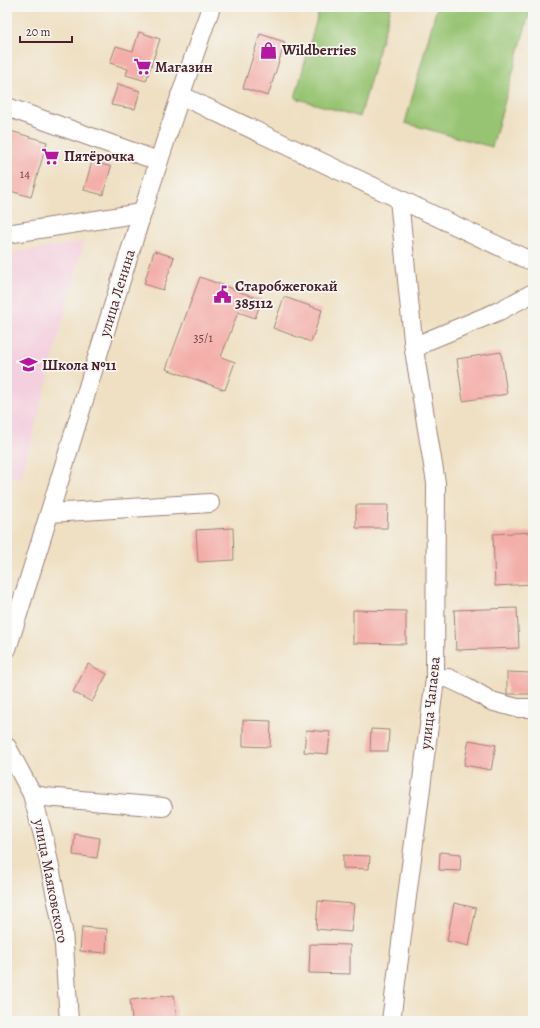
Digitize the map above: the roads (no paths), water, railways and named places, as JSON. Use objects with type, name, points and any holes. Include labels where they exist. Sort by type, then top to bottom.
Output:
[{"type":"street","name":"улица Ленина","points":[[7,648],[50,514],[141,213],[211,7]]},
{"type":"street","points":[[180,95],[533,261]]},
{"type":"street","points":[[7,107],[158,161]]},
{"type":"street","name":"улица Чапаева","points":[[391,1021],[435,679],[436,483],[414,350],[399,199]]},
{"type":"street","points":[[7,234],[141,213]]},
{"type":"street","points":[[414,350],[427,341],[499,311],[533,293]]},
{"type":"street","points":[[50,514],[210,504]]},
{"type":"street","points":[[435,679],[448,678],[491,701],[517,708],[533,708]]},
{"type":"street","name":"улица Маяковского","points":[[7,747],[32,794],[45,843],[64,931],[69,1021]]},
{"type":"street","points":[[32,794],[45,797],[163,807]]},
{"type":"place","name":"Wildberries","points":[[269,50]]},
{"type":"place","name":"Магазин","points":[[142,67]]},
{"type":"place","name":"Пятёрочка","points":[[51,156]]},
{"type":"place","name":"Старобжегокай 385112","points":[[222,295]]},
{"type":"place","name":"Школа №11","points":[[29,365]]}]
